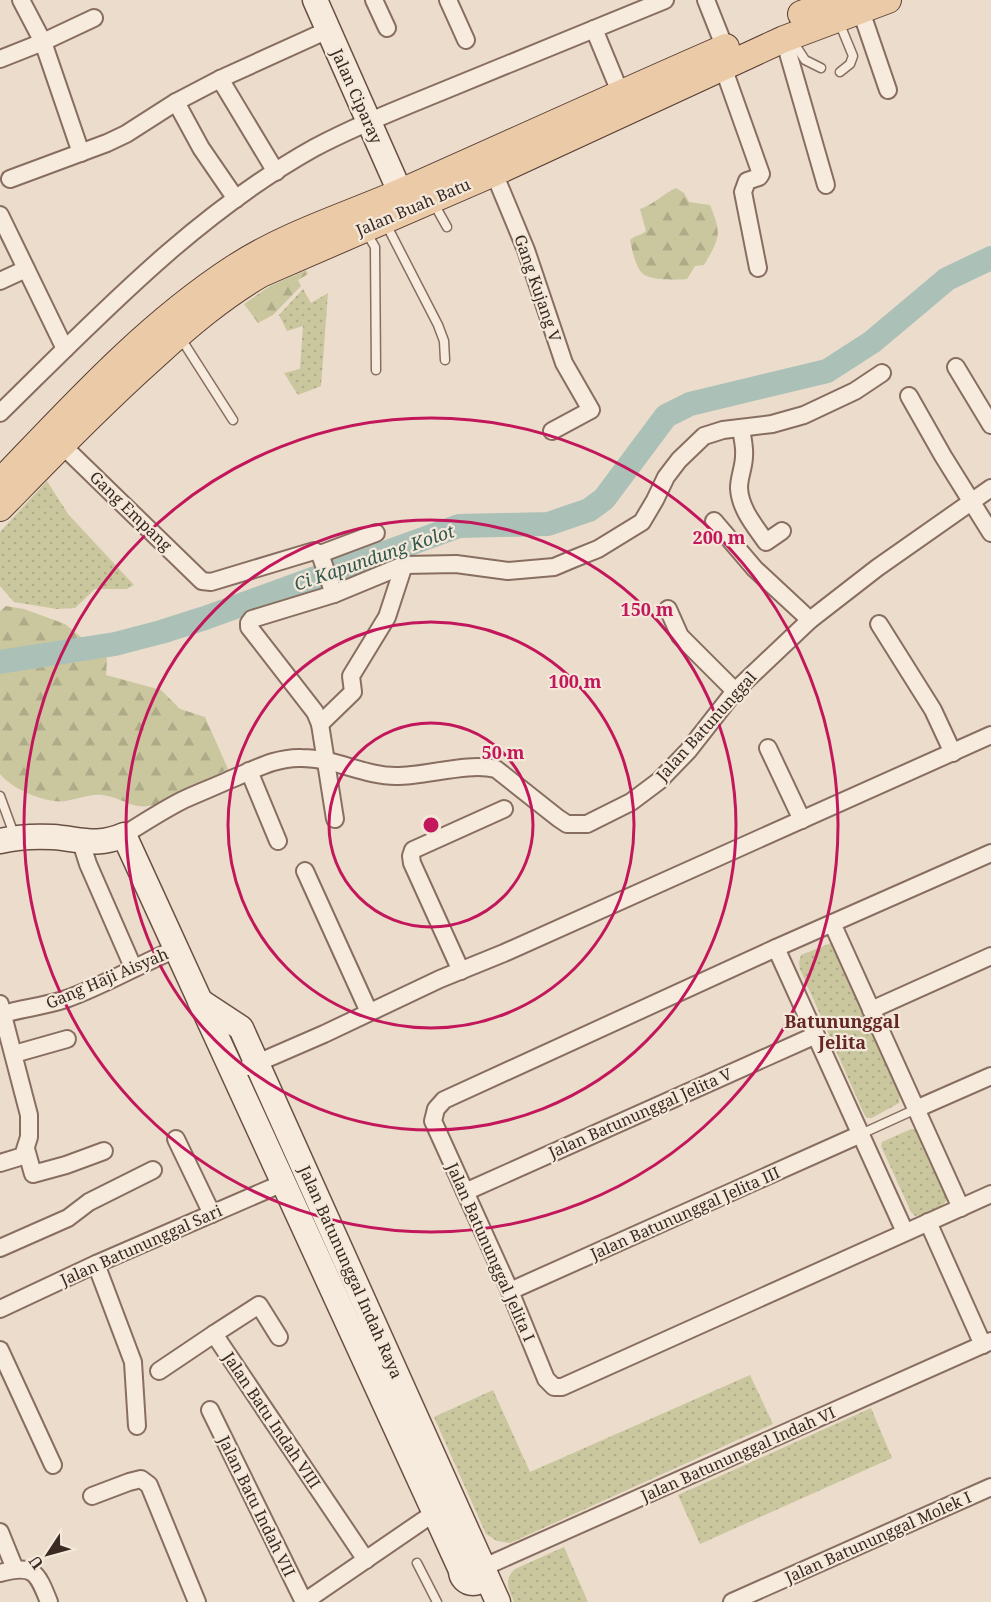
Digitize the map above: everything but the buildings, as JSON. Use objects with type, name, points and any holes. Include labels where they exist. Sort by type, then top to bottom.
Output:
[{"type":"main road","name":"Jalan Buah Batu","points":[[4,470],[84,407],[108,385],[178,335],[198,316],[252,280],[289,261],[494,172],[724,57],[833,6],[861,11],[888,0]]},
{"type":"main road","name":"Jalan Buah Batu","points":[[108,385],[164,319],[233,269],[278,243],[400,192],[620,92],[787,38],[833,6]]},
{"type":"main road","name":"Jalan Buah Batu","points":[[0,508],[62,445],[84,407]]},
{"type":"street","points":[[21,0],[42,42],[81,153]]},
{"type":"street","name":"Jalan Ciparay","points":[[315,0],[400,192]]},
{"type":"street","points":[[374,0],[387,28]]},
{"type":"street","points":[[448,0],[466,40]]},
{"type":"street","points":[[0,413],[169,251],[219,210],[313,149],[369,123],[665,0]]},
{"type":"street","points":[[706,0],[761,174],[747,181],[742,192],[758,268]]},
{"type":"street","points":[[861,11],[888,90]]},
{"type":"street","points":[[0,59],[94,18]]},
{"type":"street","points":[[594,29],[620,92]]},
{"type":"street","points":[[10,179],[126,134],[176,102],[220,79],[328,30]]},
{"type":"street","points":[[787,38],[826,185]]},
{"type":"street","points":[[220,79],[276,172]]},
{"type":"street","points":[[176,102],[201,148],[236,199]]},
{"type":"street","name":"Gang Kujang V","points":[[494,172],[526,250],[564,363],[591,410],[552,431]]},
{"type":"street","points":[[0,215],[65,349]]},
{"type":"street","points":[[0,281],[26,268]]},
{"type":"street","points":[[956,367],[991,425]]},
{"type":"street","points":[[335,819],[320,723],[315,712],[249,627],[252,618],[331,586],[397,568],[456,564],[508,571],[554,567],[626,534],[642,522],[666,477],[679,460],[704,436],[723,430],[771,424],[804,415],[855,391],[882,374]]},
{"type":"street","points":[[909,396],[991,533]]},
{"type":"street","points":[[741,428],[744,456],[739,489],[748,516],[755,550]]},
{"type":"street","name":"Gang Empang","points":[[62,445],[199,578],[206,582],[309,552],[314,551],[321,558]]},
{"type":"street","name":"Jalan Batununggal","points":[[124,835],[182,801],[264,764],[285,758],[326,760],[383,775],[417,776],[487,766],[496,769],[567,824],[587,824],[631,802],[659,781],[688,751],[735,691],[810,620],[991,488]]},
{"type":"street","points":[[714,520],[755,550],[810,620]]},
{"type":"street","points":[[755,550],[783,531]]},
{"type":"street","points":[[331,586],[321,558],[376,532]]},
{"type":"street","points":[[320,723],[353,692],[351,676],[387,617],[397,568]]},
{"type":"street","points":[[668,609],[680,636],[735,691]]},
{"type":"street","points":[[879,624],[933,710],[953,753]]},
{"type":"street","points":[[233,1073],[991,735]]},
{"type":"street","points":[[768,748],[802,820]]},
{"type":"street","points":[[249,771],[278,841]]},
{"type":"street","points":[[461,971],[412,863],[411,856],[413,850],[504,808]]},
{"type":"street","points":[[8,839],[55,837],[81,842],[111,841],[124,835]]},
{"type":"street","name":"Jalan Batununggal Indah Raya","points":[[124,835],[283,1183],[420,1522],[476,1576],[498,1602]]},
{"type":"street","points":[[81,842],[88,864],[133,967]]},
{"type":"street","points":[[991,853],[776,948],[905,1233],[991,1194]]},
{"type":"street","points":[[305,871],[369,1012]]},
{"type":"street","points":[[832,923],[961,1208]]},
{"type":"street","name":"Jalan Batununggal Jelita I","points":[[776,948],[444,1100],[436,1109],[433,1121],[510,1291],[546,1379],[554,1387],[562,1387],[905,1233]]},
{"type":"street","name":"Gang Haji Aisyah","points":[[2,1008],[35,1008],[68,998],[176,949]]},
{"type":"street","points":[[871,1010],[991,956]]},
{"type":"street","name":"Jalan Batununggal Indah Raya","points":[[200,1001],[242,1028],[476,1576]]},
{"type":"street","points":[[2,1008],[30,1126],[25,1152],[33,1174],[104,1151]]},
{"type":"street","name":"Jalan Batununggal Jelita V","points":[[465,1192],[816,1035]]},
{"type":"street","points":[[14,1054],[67,1039]]},
{"type":"street","points":[[916,1109],[991,1076]]},
{"type":"street","name":"Jalan Batununggal Jelita III","points":[[510,1291],[861,1134]]},
{"type":"street","points":[[176,1139],[212,1214]]},
{"type":"street","points":[[0,1163],[25,1152]]},
{"type":"street","points":[[0,1248],[68,1218],[89,1202],[153,1170]]},
{"type":"street","name":"Jalan Batununggal Sari","points":[[0,1309],[96,1264],[283,1183]]},
{"type":"street","points":[[932,1220],[988,1341]]},
{"type":"street","points":[[96,1264],[134,1362],[137,1426]]},
{"type":"street","points":[[214,1334],[259,1305],[279,1337]]},
{"type":"street","name":"Jalan Batu Indah VIII","points":[[159,1371],[214,1334],[366,1560]]},
{"type":"street","name":"Jalan Batununggal Indah VI","points":[[476,1576],[988,1341]]},
{"type":"street","points":[[0,1350],[53,1465]]},
{"type":"street","name":"Jalan Batu Indah VII","points":[[210,1410],[304,1602]]},
{"type":"street","points":[[92,1496],[141,1479],[149,1485],[197,1602]]},
{"type":"street","name":"Jalan Batununggal Molek I","points":[[732,1602],[991,1487]]},
{"type":"street","points":[[304,1602],[420,1522]]},
{"type":"street","points":[[0,1532],[7,1571],[31,1570],[39,1576],[49,1602]]},
{"type":"lane","points":[[833,6],[853,56],[850,64],[840,72]]},
{"type":"lane","points":[[787,38],[805,60],[821,68]]},
{"type":"lane","points":[[432,199],[447,228]]},
{"type":"lane","points":[[374,224],[438,325],[444,341],[445,360]]},
{"type":"lane","points":[[374,224],[376,370]]},
{"type":"lane","points":[[178,335],[233,420]]},
{"type":"lane","points":[[0,796],[8,839]]},
{"type":"lane","points":[[861,1134],[916,1109]]},
{"type":"lane","points":[[417,1563],[437,1602]]},
{"type":"green space","points":[[676,188],[684,193],[689,202],[710,205],[718,236],[704,265],[695,266],[687,279],[649,277],[639,269],[630,240],[646,231],[640,209]]},
{"type":"green space","points":[[306,270],[308,274],[298,280],[301,286],[273,315],[258,323],[244,304],[270,286]]},
{"type":"green space","points":[[303,289],[311,303],[328,293],[321,386],[298,395],[284,373],[300,369],[303,326],[287,331],[279,315]]},
{"type":"green space","points":[[47,481],[68,514],[134,585],[127,589],[95,589],[75,608],[57,609],[14,602],[0,586],[0,532]]},
{"type":"green space","points":[[6,606],[24,609],[65,624],[107,658],[106,675],[161,690],[180,709],[205,717],[228,769],[175,797],[149,806],[135,805],[102,795],[66,801],[49,800],[21,790],[5,780],[0,774],[0,611]]},
{"type":"green space","points":[[831,943],[837,950],[900,1093],[899,1103],[872,1118],[867,1118],[864,1114],[800,969],[801,955]]},
{"type":"green space","points":[[916,1129],[919,1133],[947,1200],[933,1211],[915,1216],[911,1212],[881,1146],[882,1142]]},
{"type":"green space","points":[[750,1375],[773,1424],[510,1543],[497,1541],[486,1534],[434,1417],[493,1390],[530,1472]]},
{"type":"green space","points":[[871,1408],[892,1458],[700,1544],[678,1495]]},
{"type":"green space","points":[[564,1547],[588,1602],[514,1602],[508,1585],[511,1573],[515,1569]]},
{"type":"waterway","name":"Ci Kapundung Kolot","points":[[0,662],[115,644],[161,632],[459,526],[548,524],[589,510],[604,499],[666,416],[690,404],[827,371],[872,342],[947,279],[991,258]]},
{"type":"district","name":"Batununggal Jelita","points":[[842,1031]]}]
